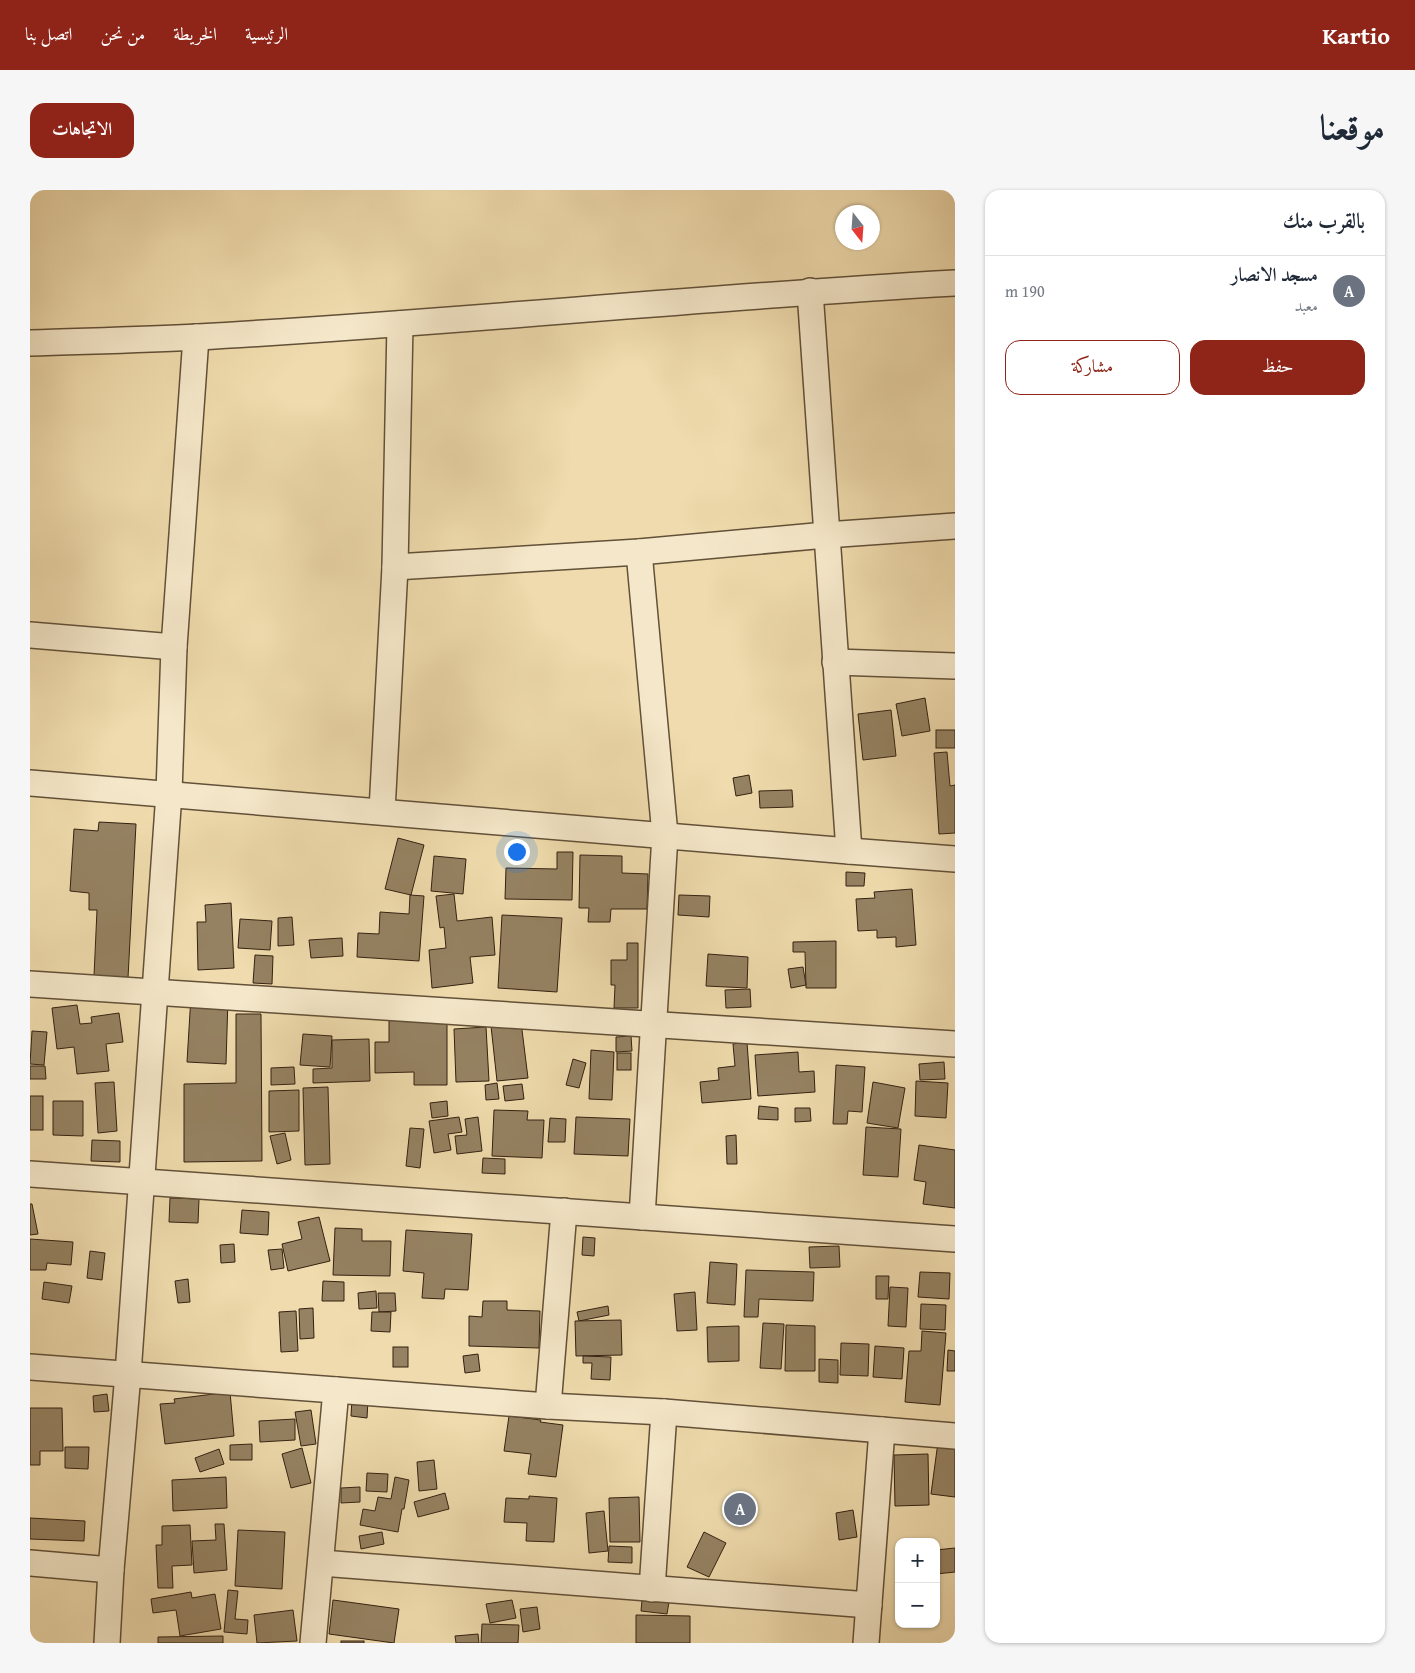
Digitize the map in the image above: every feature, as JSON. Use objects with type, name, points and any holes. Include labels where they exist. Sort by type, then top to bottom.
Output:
[{"type":"street","points":[[30,343],[196,337],[400,324],[810,291],[955,283]]},
{"type":"street","points":[[810,291],[849,852]]},
{"type":"street","points":[[382,811],[395,567],[400,324]]},
{"type":"street","points":[[107,1643],[169,793],[174,647],[196,337]]},
{"type":"street","points":[[395,567],[639,552],[826,535],[955,526]]},
{"type":"street","points":[[639,552],[665,835],[642,1217]]},
{"type":"street","points":[[30,635],[174,647]]},
{"type":"street","points":[[835,662],[955,666]]},
{"type":"street","points":[[30,782],[849,852],[955,859]]},
{"type":"street","points":[[30,984],[955,1044]]},
{"type":"street","points":[[30,1174],[955,1239]]},
{"type":"street","points":[[548,1406],[564,1211]]},
{"type":"street","points":[[30,1367],[548,1406],[664,1412],[955,1436]]},
{"type":"street","points":[[313,1643],[336,1390]]},
{"type":"street","points":[[652,1589],[664,1412]]},
{"type":"street","points":[[866,1643],[882,1430]]},
{"type":"street","points":[[30,1563],[111,1570]]},
{"type":"street","points":[[321,1563],[869,1605]]},
{"type":"building","points":[[925,698],[930,731],[902,736],[896,704]]},
{"type":"building","points":[[891,710],[896,756],[863,760],[858,714]]},
{"type":"building","points":[[936,730],[955,730],[955,748],[936,748]]},
{"type":"building","points":[[947,752],[950,786],[955,785],[955,833],[939,834],[934,753]]},
{"type":"building","points":[[749,775],[752,793],[736,796],[733,778]]},
{"type":"building","points":[[792,790],[793,807],[760,808],[759,791]]},
{"type":"building","points":[[99,822],[136,824],[128,978],[94,976],[97,910],[89,910],[89,893],[70,891],[74,829],[98,831]]},
{"type":"building","points":[[398,838],[424,845],[411,895],[385,889]]},
{"type":"building","points":[[557,852],[573,852],[572,900],[505,899],[506,868],[557,869]]},
{"type":"building","points":[[580,855],[622,856],[622,873],[648,874],[647,909],[611,909],[610,922],[588,922],[589,908],[579,908]]},
{"type":"building","points":[[434,856],[466,859],[463,894],[431,891]]},
{"type":"building","points":[[846,872],[865,873],[864,886],[846,886]]},
{"type":"building","points":[[912,889],[916,945],[896,947],[896,937],[877,938],[877,930],[858,931],[856,899],[875,898],[874,892]]},
{"type":"building","points":[[454,894],[457,921],[492,917],[495,955],[470,957],[473,983],[432,988],[429,950],[446,948],[444,927],[440,928],[436,896]]},
{"type":"building","points":[[410,895],[424,896],[419,961],[357,957],[358,933],[379,934],[380,912],[409,914]]},
{"type":"building","points":[[679,895],[710,896],[709,917],[678,915]]},
{"type":"building","points":[[231,903],[234,968],[198,970],[197,922],[206,922],[205,905]]},
{"type":"building","points":[[502,915],[562,918],[557,992],[498,988]]},
{"type":"building","points":[[292,917],[294,945],[278,946],[278,918]]},
{"type":"building","points":[[240,919],[272,921],[270,950],[238,948]]},
{"type":"building","points":[[342,938],[343,956],[311,958],[309,940]]},
{"type":"building","points":[[836,941],[836,988],[806,988],[805,952],[793,952],[793,942]]},
{"type":"building","points":[[627,943],[638,943],[638,1008],[614,1008],[615,985],[611,985],[611,960],[627,960]]},
{"type":"building","points":[[708,954],[748,957],[747,988],[706,986]]},
{"type":"building","points":[[255,955],[273,956],[272,984],[253,983]]},
{"type":"building","points":[[803,967],[806,985],[791,988],[788,969]]},
{"type":"building","points":[[750,989],[751,1007],[726,1008],[725,990]]},
{"type":"building","points":[[191,996],[228,998],[226,1064],[187,1062]]},
{"type":"building","points":[[77,1005],[80,1024],[92,1023],[91,1017],[119,1013],[123,1042],[106,1044],[109,1071],[77,1074],[74,1047],[57,1049],[52,1008]]},
{"type":"building","points":[[236,1014],[261,1014],[262,1161],[184,1162],[184,1084],[236,1083]]},
{"type":"building","points":[[389,1020],[447,1020],[447,1085],[414,1085],[414,1072],[375,1073],[375,1042],[389,1042]]},
{"type":"building","points":[[521,1022],[528,1078],[497,1081],[491,1026]]},
{"type":"building","points":[[486,1027],[489,1081],[456,1082],[454,1029]]},
{"type":"building","points":[[32,1031],[47,1032],[44,1065],[30,1064]]},
{"type":"building","points":[[303,1034],[332,1036],[330,1067],[300,1065]]},
{"type":"building","points":[[631,1036],[632,1051],[616,1052],[616,1037]]},
{"type":"building","points":[[369,1039],[370,1081],[313,1083],[313,1069],[332,1068],[332,1040]]},
{"type":"building","points":[[747,1042],[751,1099],[702,1103],[700,1082],[719,1080],[718,1068],[735,1066],[733,1044]]},
{"type":"building","points":[[591,1050],[614,1052],[612,1100],[589,1099]]},
{"type":"building","points":[[798,1052],[799,1072],[814,1071],[815,1092],[758,1096],[755,1055]]},
{"type":"building","points":[[617,1053],[631,1053],[631,1070],[617,1070]]},
{"type":"building","points":[[573,1059],[586,1063],[579,1088],[566,1085]]},
{"type":"building","points":[[944,1062],[945,1079],[920,1080],[919,1064]]},
{"type":"building","points":[[836,1065],[865,1067],[862,1112],[848,1111],[847,1124],[833,1124]]},
{"type":"building","points":[[30,1066],[45,1066],[46,1079],[30,1079]]},
{"type":"building","points":[[294,1067],[295,1084],[271,1085],[271,1068]]},
{"type":"building","points":[[916,1081],[948,1083],[946,1118],[915,1116]]},
{"type":"building","points":[[114,1082],[117,1131],[98,1133],[95,1083]]},
{"type":"building","points":[[873,1082],[905,1088],[898,1128],[867,1123]]},
{"type":"building","points":[[497,1083],[499,1099],[486,1100],[485,1085]]},
{"type":"building","points":[[522,1084],[524,1099],[505,1101],[503,1086]]},
{"type":"building","points":[[328,1087],[330,1164],[305,1165],[303,1088]]},
{"type":"building","points":[[299,1090],[299,1131],[269,1132],[269,1091]]},
{"type":"building","points":[[30,1096],[43,1096],[43,1130],[30,1130]]},
{"type":"building","points":[[53,1101],[83,1101],[83,1136],[53,1135]]},
{"type":"building","points":[[447,1101],[448,1116],[432,1118],[430,1103]]},
{"type":"building","points":[[759,1106],[778,1108],[778,1120],[758,1119]]},
{"type":"building","points":[[795,1108],[810,1108],[811,1121],[795,1122]]},
{"type":"building","points":[[494,1110],[528,1111],[527,1120],[544,1120],[542,1158],[492,1156]]},
{"type":"building","points":[[459,1117],[462,1132],[448,1134],[451,1150],[434,1153],[429,1121]]},
{"type":"building","points":[[478,1117],[482,1151],[457,1154],[455,1136],[467,1135],[465,1119]]},
{"type":"building","points":[[576,1117],[630,1119],[628,1156],[574,1154]]},
{"type":"building","points":[[550,1118],[566,1119],[565,1142],[548,1142]]},
{"type":"building","points":[[866,1127],[901,1129],[898,1177],[863,1175]]},
{"type":"building","points":[[410,1128],[424,1129],[420,1168],[406,1166]]},
{"type":"building","points":[[285,1133],[291,1160],[277,1164],[270,1136]]},
{"type":"building","points":[[736,1135],[737,1164],[727,1164],[726,1136]]},
{"type":"building","points":[[92,1140],[120,1141],[120,1162],[91,1161]]},
{"type":"building","points":[[919,1145],[955,1150],[955,1208],[923,1204],[926,1182],[914,1180]]},
{"type":"building","points":[[483,1158],[505,1159],[505,1174],[482,1173]]},
{"type":"building","points":[[170,1198],[199,1199],[198,1223],[169,1222]]},
{"type":"building","points":[[30,1204],[32,1204],[38,1234],[30,1235]]},
{"type":"building","points":[[242,1210],[269,1212],[268,1235],[240,1233]]},
{"type":"building","points":[[319,1217],[330,1261],[288,1271],[282,1244],[302,1239],[298,1222]]},
{"type":"building","points":[[335,1228],[362,1229],[362,1241],[391,1241],[390,1276],[333,1275]]},
{"type":"building","points":[[406,1230],[472,1234],[468,1290],[445,1289],[444,1299],[422,1298],[424,1273],[403,1271]]},
{"type":"building","points":[[583,1237],[595,1238],[594,1256],[582,1255]]},
{"type":"building","points":[[30,1239],[73,1242],[71,1265],[47,1263],[46,1270],[30,1270]]},
{"type":"building","points":[[234,1244],[235,1262],[221,1263],[220,1245]]},
{"type":"building","points":[[839,1246],[840,1267],[810,1268],[809,1247]]},
{"type":"building","points":[[282,1249],[284,1268],[271,1270],[268,1250]]},
{"type":"building","points":[[90,1251],[105,1253],[102,1280],[87,1278]]},
{"type":"building","points":[[710,1262],[737,1264],[735,1305],[707,1303]]},
{"type":"building","points":[[746,1270],[814,1272],[813,1301],[759,1299],[758,1317],[744,1317]]},
{"type":"building","points":[[920,1272],[950,1273],[949,1299],[918,1297]]},
{"type":"building","points":[[876,1276],[889,1276],[888,1299],[876,1299]]},
{"type":"building","points":[[188,1279],[190,1302],[178,1303],[175,1281]]},
{"type":"building","points":[[323,1281],[344,1282],[344,1301],[322,1301]]},
{"type":"building","points":[[44,1282],[72,1286],[69,1303],[42,1299]]},
{"type":"building","points":[[890,1287],[908,1288],[906,1327],[888,1326]]},
{"type":"building","points":[[376,1291],[377,1308],[359,1309],[358,1293]]},
{"type":"building","points":[[695,1292],[697,1330],[677,1331],[674,1294]]},
{"type":"building","points":[[378,1293],[395,1293],[396,1311],[379,1312]]},
{"type":"building","points":[[483,1301],[507,1301],[507,1310],[540,1311],[539,1348],[469,1346],[469,1316],[482,1317]]},
{"type":"building","points":[[921,1304],[946,1305],[945,1330],[920,1329]]},
{"type":"building","points":[[608,1306],[609,1315],[579,1321],[577,1312]]},
{"type":"building","points":[[313,1308],[314,1338],[300,1339],[299,1309]]},
{"type":"building","points":[[296,1311],[298,1351],[281,1352],[279,1312]]},
{"type":"building","points":[[372,1312],[391,1312],[390,1332],[371,1331]]},
{"type":"building","points":[[621,1320],[622,1355],[576,1356],[575,1321]]},
{"type":"building","points":[[763,1323],[784,1324],[781,1369],[760,1368]]},
{"type":"building","points":[[786,1325],[815,1326],[815,1371],[785,1371]]},
{"type":"building","points":[[739,1326],[739,1361],[708,1362],[707,1327]]},
{"type":"building","points":[[922,1331],[946,1333],[940,1405],[905,1402],[909,1351],[921,1351]]},
{"type":"building","points":[[841,1343],[869,1344],[868,1376],[840,1375]]},
{"type":"building","points":[[875,1346],[904,1348],[902,1379],[873,1377]]},
{"type":"building","points":[[393,1347],[408,1347],[408,1367],[393,1367]]},
{"type":"building","points":[[948,1350],[955,1351],[955,1371],[947,1371]]},
{"type":"building","points":[[478,1354],[480,1371],[465,1373],[463,1356]]},
{"type":"building","points":[[583,1356],[611,1357],[610,1380],[591,1379],[592,1363],[583,1363]]},
{"type":"building","points":[[819,1359],[838,1360],[838,1383],[819,1382]]},
{"type":"building","points":[[230,1392],[234,1436],[165,1444],[160,1404],[175,1403],[174,1399]]},
{"type":"building","points":[[107,1394],[109,1411],[94,1412],[93,1396]]},
{"type":"building","points":[[352,1399],[368,1400],[367,1418],[351,1416]]},
{"type":"building","points":[[30,1408],[62,1408],[63,1451],[40,1451],[40,1465],[30,1465]]},
{"type":"building","points":[[311,1410],[316,1444],[301,1446],[295,1412]]},
{"type":"building","points":[[509,1416],[563,1425],[556,1477],[528,1474],[531,1454],[504,1451]]},
{"type":"building","points":[[295,1419],[295,1440],[260,1442],[259,1421]]},
{"type":"building","points":[[938,1442],[955,1444],[955,1497],[931,1494]]},
{"type":"building","points":[[252,1444],[252,1460],[230,1460],[230,1445]]},
{"type":"building","points":[[65,1447],[89,1447],[88,1469],[65,1468]]},
{"type":"building","points":[[302,1448],[311,1483],[291,1488],[282,1454]]},
{"type":"building","points":[[219,1449],[224,1464],[200,1472],[195,1458]]},
{"type":"building","points":[[928,1454],[929,1505],[895,1506],[894,1455]]},
{"type":"building","points":[[434,1460],[437,1489],[419,1491],[417,1462]]},
{"type":"building","points":[[367,1473],[388,1474],[387,1492],[366,1491]]},
{"type":"building","points":[[226,1477],[227,1508],[173,1511],[172,1480]]},
{"type":"building","points":[[395,1477],[409,1480],[398,1532],[360,1525],[363,1509],[375,1511],[378,1497],[391,1499]]},
{"type":"building","points":[[360,1487],[360,1502],[341,1503],[341,1488]]},
{"type":"building","points":[[445,1493],[449,1509],[418,1517],[414,1502]]},
{"type":"building","points":[[529,1496],[557,1498],[554,1542],[526,1541],[527,1523],[504,1522],[506,1498],[529,1499]]},
{"type":"building","points":[[639,1497],[640,1542],[610,1542],[609,1498]]},
{"type":"building","points":[[853,1510],[857,1537],[839,1540],[836,1513]]},
{"type":"building","points":[[604,1511],[608,1551],[589,1553],[586,1513]]},
{"type":"building","points":[[30,1518],[85,1521],[84,1541],[30,1539]]},
{"type":"building","points":[[215,1524],[224,1524],[227,1570],[194,1573],[192,1541],[216,1540]]},
{"type":"building","points":[[190,1525],[192,1565],[172,1566],[173,1588],[158,1588],[156,1545],[162,1545],[162,1526]]},
{"type":"building","points":[[238,1530],[285,1532],[282,1589],[235,1586]]},
{"type":"building","points":[[382,1532],[384,1544],[361,1549],[359,1536]]},
{"type":"building","points":[[704,1532],[726,1543],[709,1577],[687,1567]]},
{"type":"building","points":[[609,1546],[632,1547],[632,1563],[608,1562]]},
{"type":"building","points":[[955,1548],[955,1572],[940,1574],[940,1550]]},
{"type":"building","points":[[228,1590],[238,1591],[235,1619],[248,1620],[247,1634],[224,1632]]},
{"type":"building","points":[[191,1592],[192,1598],[215,1594],[221,1629],[180,1636],[176,1610],[153,1613],[151,1599]]},
{"type":"building","points":[[333,1600],[399,1609],[394,1643],[329,1634]]},
{"type":"building","points":[[512,1600],[516,1618],[490,1623],[486,1604]]},
{"type":"building","points":[[642,1600],[669,1602],[667,1614],[641,1611]]},
{"type":"building","points":[[537,1607],[540,1629],[523,1632],[520,1609]]},
{"type":"building","points":[[293,1610],[297,1641],[257,1643],[254,1615]]},
{"type":"building","points":[[636,1615],[690,1616],[690,1643],[636,1643]]},
{"type":"building","points":[[482,1624],[519,1625],[518,1643],[481,1643]]},
{"type":"building","points":[[478,1634],[479,1643],[456,1643],[455,1636]]},
{"type":"building","points":[[223,1636],[223,1643],[158,1643],[158,1637]]},
{"type":"building","points":[[341,1641],[364,1641],[364,1643],[341,1643]]},
{"type":"place","name":"مسجد الانصار","points":[[740,1509]]}]
